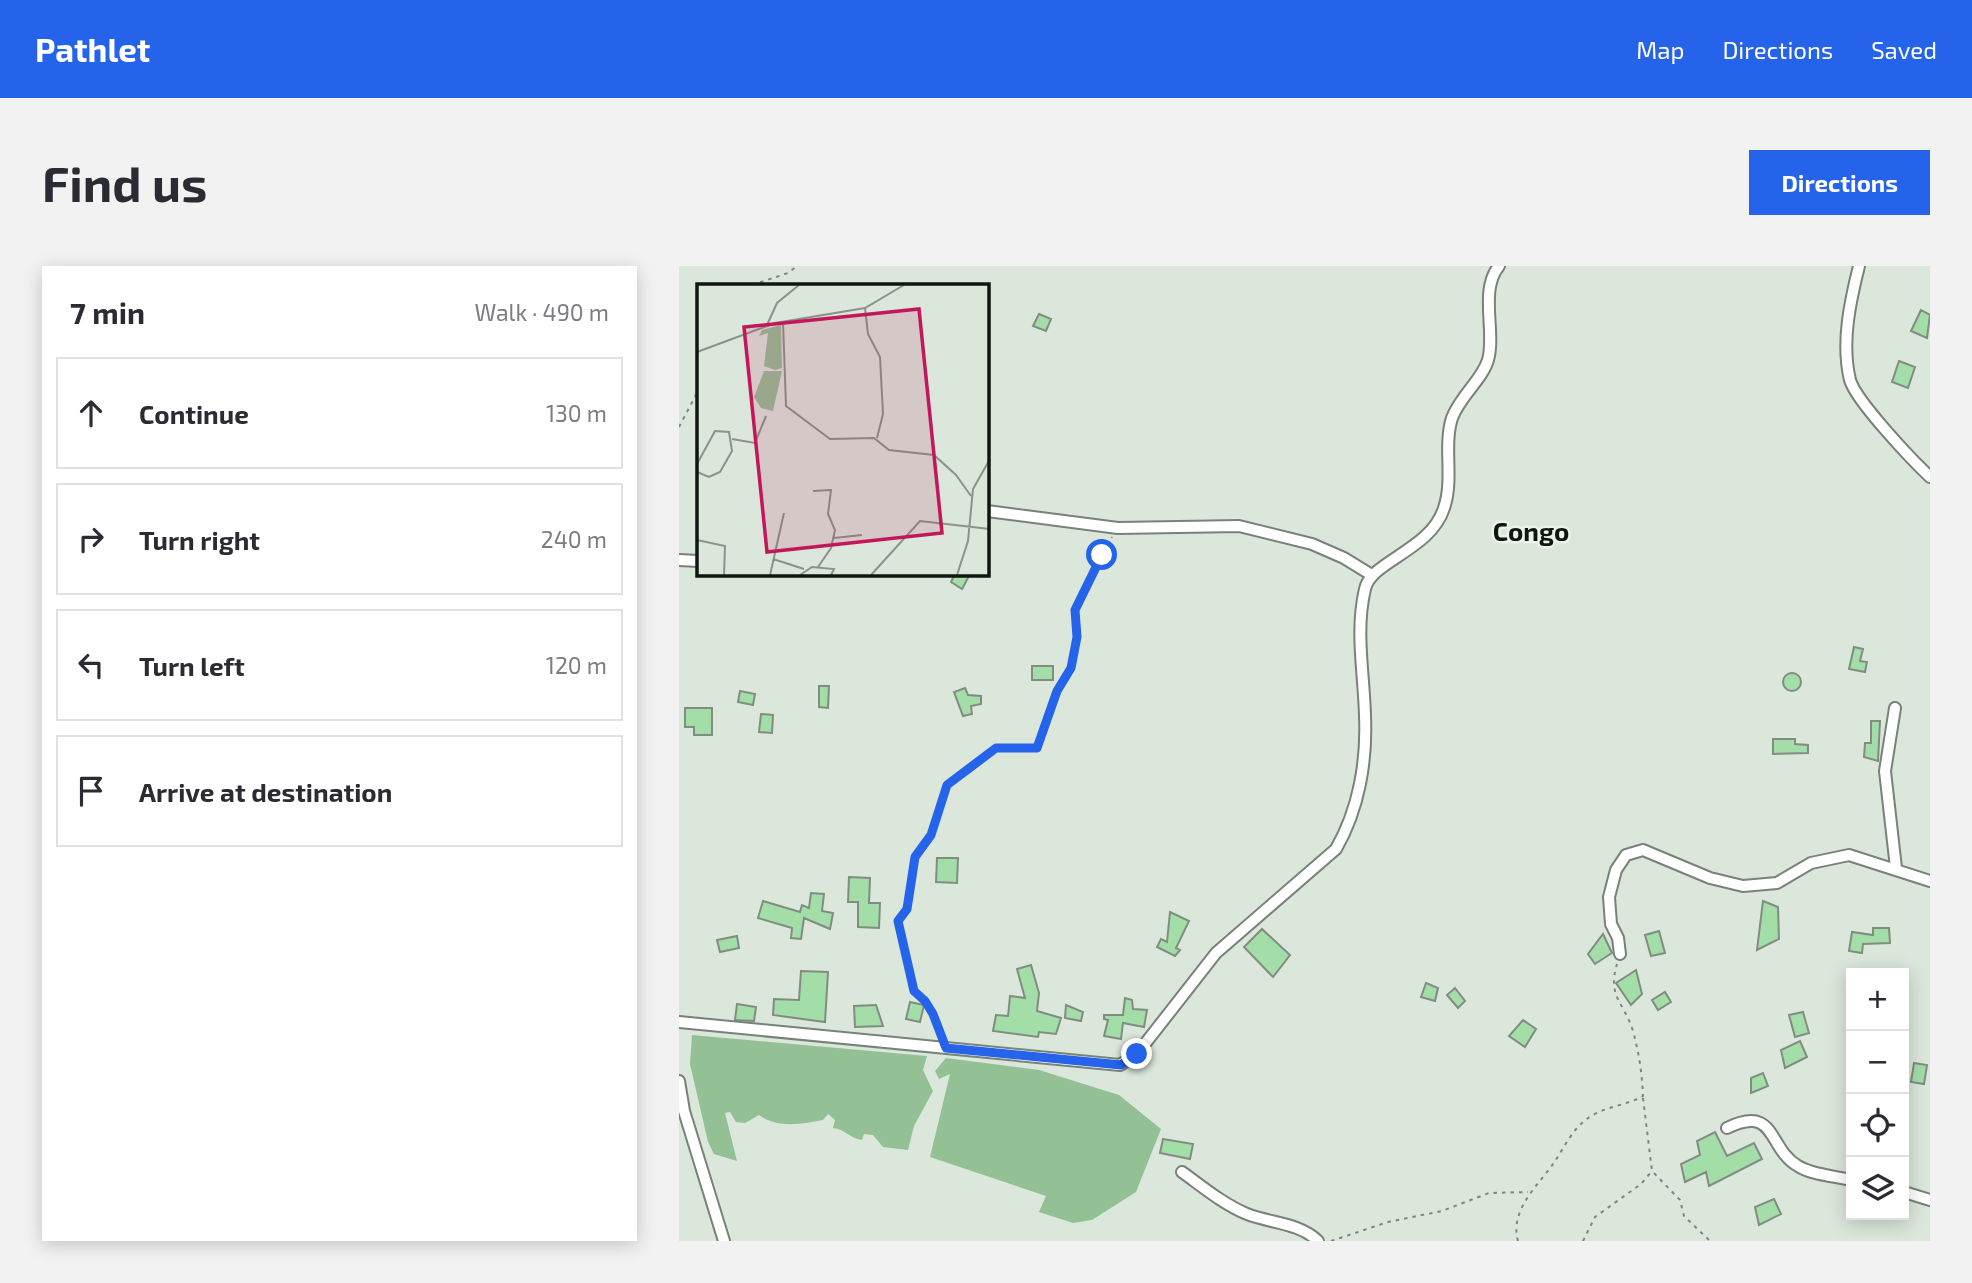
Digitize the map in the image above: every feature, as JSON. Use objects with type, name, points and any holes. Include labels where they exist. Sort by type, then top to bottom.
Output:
[{"type":"street","points":[[679,1021],[1121,1065],[1137,1054],[1216,953],[1336,849],[1348,829],[1363,772],[1365,718],[1360,646],[1361,611],[1370,575],[1402,556],[1427,535],[1443,512],[1449,493],[1451,421],[1462,396],[1488,361],[1489,296],[1499,266]]},
{"type":"street","points":[[1859,266],[1847,331],[1851,382],[1870,411],[1930,477]]},
{"type":"street","points":[[989,511],[1118,528],[1239,526],[1312,544],[1344,558],[1370,575]]},
{"type":"street","points":[[679,560],[697,561]]},
{"type":"street","points":[[1895,708],[1885,771],[1896,868]]},
{"type":"street","points":[[1620,954],[1618,938],[1611,924],[1609,897],[1616,870],[1626,855],[1643,850],[1710,878],[1751,886],[1777,883],[1811,863],[1835,855],[1849,855],[1930,881]]},
{"type":"street","points":[[679,1081],[681,1110],[724,1241]]},
{"type":"street","points":[[1727,1128],[1745,1119],[1758,1121],[1772,1132],[1789,1160],[1801,1168],[1846,1179]]},
{"type":"street","points":[[1182,1172],[1237,1209],[1305,1231],[1318,1241]]},
{"type":"street","points":[[1909,1194],[1930,1200]]},
{"type":"path","points":[[755,284],[788,273],[797,266]]},
{"type":"path","points":[[679,427],[697,393]]},
{"type":"path","points":[[946,1048],[929,1007],[914,991],[899,928],[900,914],[907,909],[915,857],[931,835],[947,785],[996,748],[1037,748],[1057,691],[1071,668],[1077,637],[1075,610],[1118,528]]},
{"type":"path","points":[[1620,954],[1612,982],[1635,1039],[1642,1065],[1652,1171],[1680,1200],[1684,1216],[1710,1241]]},
{"type":"path","points":[[1518,1241],[1518,1220],[1530,1192],[1550,1168],[1565,1142],[1591,1116],[1643,1096]]},
{"type":"path","points":[[1583,1241],[1595,1217],[1641,1184],[1652,1171]]},
{"type":"path","points":[[1331,1241],[1388,1222],[1442,1211],[1489,1193],[1530,1192]]},
{"type":"green space","points":[[692,1035],[927,1056],[923,1070],[933,1091],[914,1126],[908,1150],[883,1147],[873,1135],[864,1134],[862,1140],[833,1128],[835,1120],[828,1114],[823,1120],[782,1124],[759,1115],[745,1123],[736,1122],[730,1112],[725,1113],[737,1161],[714,1154],[708,1142],[690,1064]]},
{"type":"green space","points":[[946,1058],[1039,1070],[1119,1095],[1161,1129],[1136,1192],[1092,1220],[1073,1223],[1039,1212],[1046,1196],[930,1157],[950,1074],[939,1079],[935,1071]]},
{"type":"building","points":[[1921,310],[1930,315],[1927,338],[1911,331]]},
{"type":"building","points":[[1039,314],[1051,319],[1046,331],[1033,326]]},
{"type":"building","points":[[1899,361],[1915,367],[1908,388],[1892,382]]},
{"type":"building","points":[[954,576],[969,576],[962,589],[951,582]]},
{"type":"building","points":[[1854,647],[1863,649],[1860,661],[1867,662],[1865,672],[1849,669]]},
{"type":"building","points":[[1032,666],[1053,666],[1053,680],[1032,680]]},
{"type":"building","points":[[1792,673],[1798,676],[1801,682],[1798,688],[1792,691],[1786,688],[1783,682],[1786,676]]},
{"type":"building","points":[[819,686],[829,686],[828,708],[819,707]]},
{"type":"building","points":[[965,688],[968,695],[981,696],[981,704],[971,706],[972,714],[963,716],[954,692]]},
{"type":"building","points":[[740,691],[755,694],[753,705],[738,702]]},
{"type":"building","points":[[685,708],[712,708],[712,735],[694,735],[694,727],[685,727]]},
{"type":"building","points":[[761,714],[773,715],[772,733],[759,732]]},
{"type":"building","points":[[1871,721],[1880,721],[1878,761],[1864,757],[1865,743],[1871,743]]},
{"type":"building","points":[[1773,739],[1795,739],[1795,744],[1808,745],[1808,753],[1773,754]]},
{"type":"building","points":[[937,858],[958,858],[957,883],[936,882]]},
{"type":"building","points":[[849,877],[870,878],[869,903],[880,903],[879,928],[858,927],[858,902],[848,902]]},
{"type":"building","points":[[811,893],[824,894],[822,911],[833,913],[830,929],[804,918],[801,939],[791,938],[792,928],[758,918],[763,901],[800,912],[802,905],[809,908]]},
{"type":"building","points":[[1763,901],[1778,907],[1779,939],[1757,950]]},
{"type":"building","points":[[1170,912],[1189,921],[1176,948],[1180,950],[1175,956],[1157,947],[1161,939],[1167,942]]},
{"type":"building","points":[[1873,928],[1889,928],[1890,943],[1863,944],[1862,953],[1849,951],[1852,932],[1873,935]]},
{"type":"building","points":[[1262,929],[1290,955],[1273,977],[1244,947]]},
{"type":"building","points":[[1659,931],[1665,953],[1651,956],[1645,935]]},
{"type":"building","points":[[1603,934],[1612,953],[1595,964],[1588,954]]},
{"type":"building","points":[[737,936],[739,948],[720,952],[717,940]]},
{"type":"building","points":[[1031,965],[1039,993],[1037,1011],[1061,1018],[1056,1034],[1039,1032],[1038,1037],[993,1031],[996,1015],[1008,1016],[1010,996],[1025,998],[1017,969]]},
{"type":"building","points":[[1636,970],[1642,994],[1631,1005],[1616,983]]},
{"type":"building","points":[[801,971],[828,972],[825,1022],[773,1015],[774,999],[799,1000]]},
{"type":"building","points":[[1426,983],[1438,988],[1435,1001],[1421,997]]},
{"type":"building","points":[[1455,988],[1465,1001],[1458,1008],[1447,995]]},
{"type":"building","points":[[1665,992],[1671,1002],[1658,1010],[1652,1000]]},
{"type":"building","points":[[1125,998],[1132,1000],[1133,1009],[1147,1010],[1144,1027],[1123,1023],[1121,1039],[1104,1036],[1108,1020],[1104,1019],[1104,1015],[1123,1015]]},
{"type":"building","points":[[910,1002],[924,1005],[920,1022],[906,1019]]},
{"type":"building","points":[[737,1004],[756,1007],[754,1021],[735,1020]]},
{"type":"building","points":[[876,1005],[883,1026],[855,1027],[854,1006]]},
{"type":"building","points":[[1066,1005],[1083,1012],[1081,1021],[1065,1018]]},
{"type":"building","points":[[1803,1012],[1809,1033],[1795,1037],[1789,1015]]},
{"type":"building","points":[[1523,1020],[1536,1029],[1525,1047],[1509,1036]]},
{"type":"building","points":[[1800,1041],[1807,1057],[1785,1068],[1781,1050]]},
{"type":"building","points":[[1914,1063],[1927,1065],[1924,1084],[1911,1082]]},
{"type":"building","points":[[1763,1073],[1768,1086],[1751,1093],[1751,1078]]},
{"type":"building","points":[[1715,1132],[1727,1156],[1754,1143],[1762,1159],[1709,1186],[1706,1172],[1685,1182],[1681,1164],[1700,1155],[1697,1141]]},
{"type":"building","points":[[1163,1139],[1193,1144],[1190,1159],[1160,1153]]},
{"type":"building","points":[[1774,1199],[1781,1214],[1759,1225],[1755,1207]]},
{"type":"district","name":"Congo","points":[[1531,532]]},
{"type":"route","points":[[1102,555],[1075,610],[1077,637],[1071,668],[1057,691],[1037,748],[996,748],[947,785],[931,835],[915,857],[907,909],[900,914],[898,921],[914,991],[925,1001],[933,1014],[942,1031],[946,1048],[1121,1065],[1137,1054]]}]
